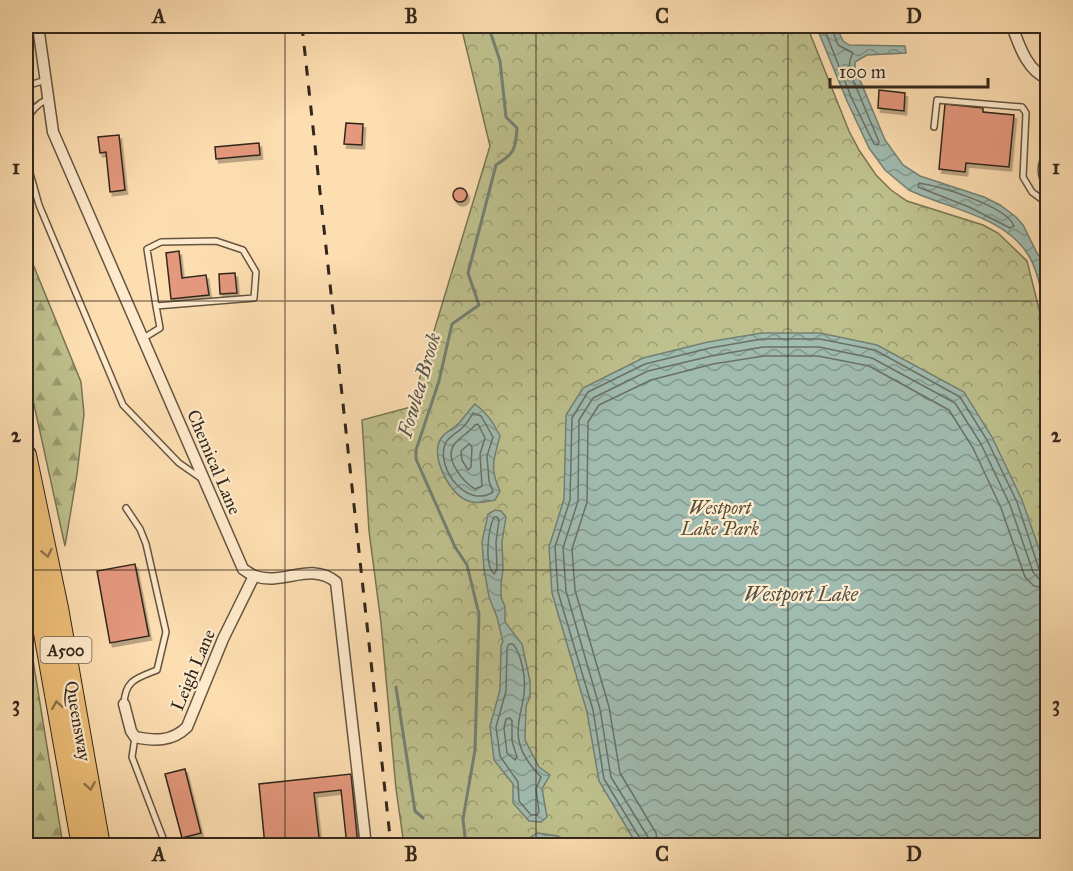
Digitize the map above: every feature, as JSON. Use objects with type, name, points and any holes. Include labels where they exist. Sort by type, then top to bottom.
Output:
[{"type":"highway","name":"Queensway","points":[[26,455],[58,608],[100,846]]},
{"type":"highway","name":"Queensway","points":[[26,547],[41,616],[82,846]]},
{"type":"street","name":"Chemical Lane","points":[[38,26],[53,132],[243,569],[254,576]]},
{"type":"street","points":[[1012,26],[1029,64],[1047,79]]},
{"type":"street","points":[[254,576],[270,579],[316,573],[327,575],[336,582],[366,846]]},
{"type":"street","name":"Leigh Lane","points":[[135,737],[158,741],[180,734],[187,727],[224,639],[254,576]]},
{"type":"street","points":[[124,704],[131,731],[135,737]]},
{"type":"lane","points":[[26,86],[46,80]]},
{"type":"lane","points":[[26,122],[32,110],[48,99]]},
{"type":"lane","points":[[934,127],[937,100],[1022,107],[1026,113],[1023,177],[1032,192],[1047,204]]},
{"type":"lane","points":[[1047,153],[1041,173],[1047,187]]},
{"type":"lane","points":[[26,159],[39,205],[123,405],[179,463],[204,480]]},
{"type":"lane","points":[[142,339],[160,328],[156,306],[147,249],[161,242],[216,241],[243,250],[256,272],[254,298],[156,306]]},
{"type":"lane","points":[[124,704],[124,691],[130,682],[157,670],[166,632],[146,544],[140,529],[126,508]]},
{"type":"lane","points":[[135,737],[132,757],[165,846]]},
{"type":"green space","name":"Westport Lake Park","points":[[461,26],[807,26],[849,131],[876,175],[891,190],[907,201],[983,225],[998,233],[1027,261],[1048,345],[1047,845],[404,845],[369,531],[362,420],[411,407],[490,146]]},
{"type":"green space","points":[[26,247],[81,382],[84,414],[65,546],[26,368]]},
{"type":"green space","points":[[26,617],[63,845],[26,845]]},
{"type":"water","points":[[816,26],[836,26],[843,41],[849,45],[905,46],[906,53],[867,55],[855,62],[855,68],[885,140],[903,165],[920,176],[984,197],[1016,217],[1047,267],[1047,317],[1035,270],[1019,242],[1006,231],[975,215],[909,190],[885,170],[869,148]]},
{"type":"water","name":"Westport Lake","points":[[762,333],[820,333],[877,345],[964,392],[992,437],[1022,500],[1047,572],[1047,845],[637,845],[599,781],[587,712],[552,593],[549,547],[564,499],[566,415],[583,388],[643,358],[708,342]]},
{"type":"water","points":[[475,404],[489,418],[500,436],[494,457],[494,470],[500,491],[495,500],[478,503],[465,499],[451,487],[442,471],[437,453],[441,438],[460,422]]},
{"type":"water","points":[[495,510],[501,511],[506,517],[502,542],[501,585],[505,622],[522,644],[530,681],[530,697],[526,706],[525,740],[539,767],[550,775],[542,789],[547,817],[541,822],[529,821],[513,803],[513,784],[494,760],[490,726],[500,690],[501,645],[503,642],[489,597],[482,542],[488,514]]},
{"type":"water","points":[[537,833],[558,836],[570,845],[519,845]]},
{"type":"building","points":[[879,90],[905,93],[904,111],[878,108]]},
{"type":"building","points":[[945,104],[983,108],[983,112],[1014,115],[1009,167],[966,163],[965,172],[939,169]]},
{"type":"building","points":[[346,123],[363,124],[362,145],[344,144]]},
{"type":"building","points":[[119,135],[125,190],[110,192],[106,152],[100,153],[98,137]]},
{"type":"building","points":[[259,143],[260,155],[216,159],[215,147]]},
{"type":"building","points":[[460,188],[465,190],[467,195],[465,200],[460,202],[455,200],[453,195],[455,190]]},
{"type":"building","points":[[179,251],[182,278],[206,275],[209,295],[171,299],[166,253]]},
{"type":"building","points":[[235,273],[237,293],[220,294],[219,274]]},
{"type":"building","points":[[135,564],[149,636],[110,643],[97,571]]},
{"type":"building","points":[[185,769],[201,833],[182,838],[165,774]]},
{"type":"building","points":[[351,774],[358,846],[347,846],[341,790],[314,793],[320,846],[265,846],[259,784]]},
{"type":"waterway","name":"Fowlea Brook","points":[[466,846],[463,819],[475,750],[479,614],[467,565],[455,547],[416,459],[416,450],[439,381],[452,324],[479,305],[468,273],[496,165],[507,158],[516,141],[517,128],[506,117],[500,61],[491,34],[493,26]]},
{"type":"waterway","points":[[396,687],[415,811],[423,818]]},
{"type":"railway","points":[[302,26],[391,846]]}]
